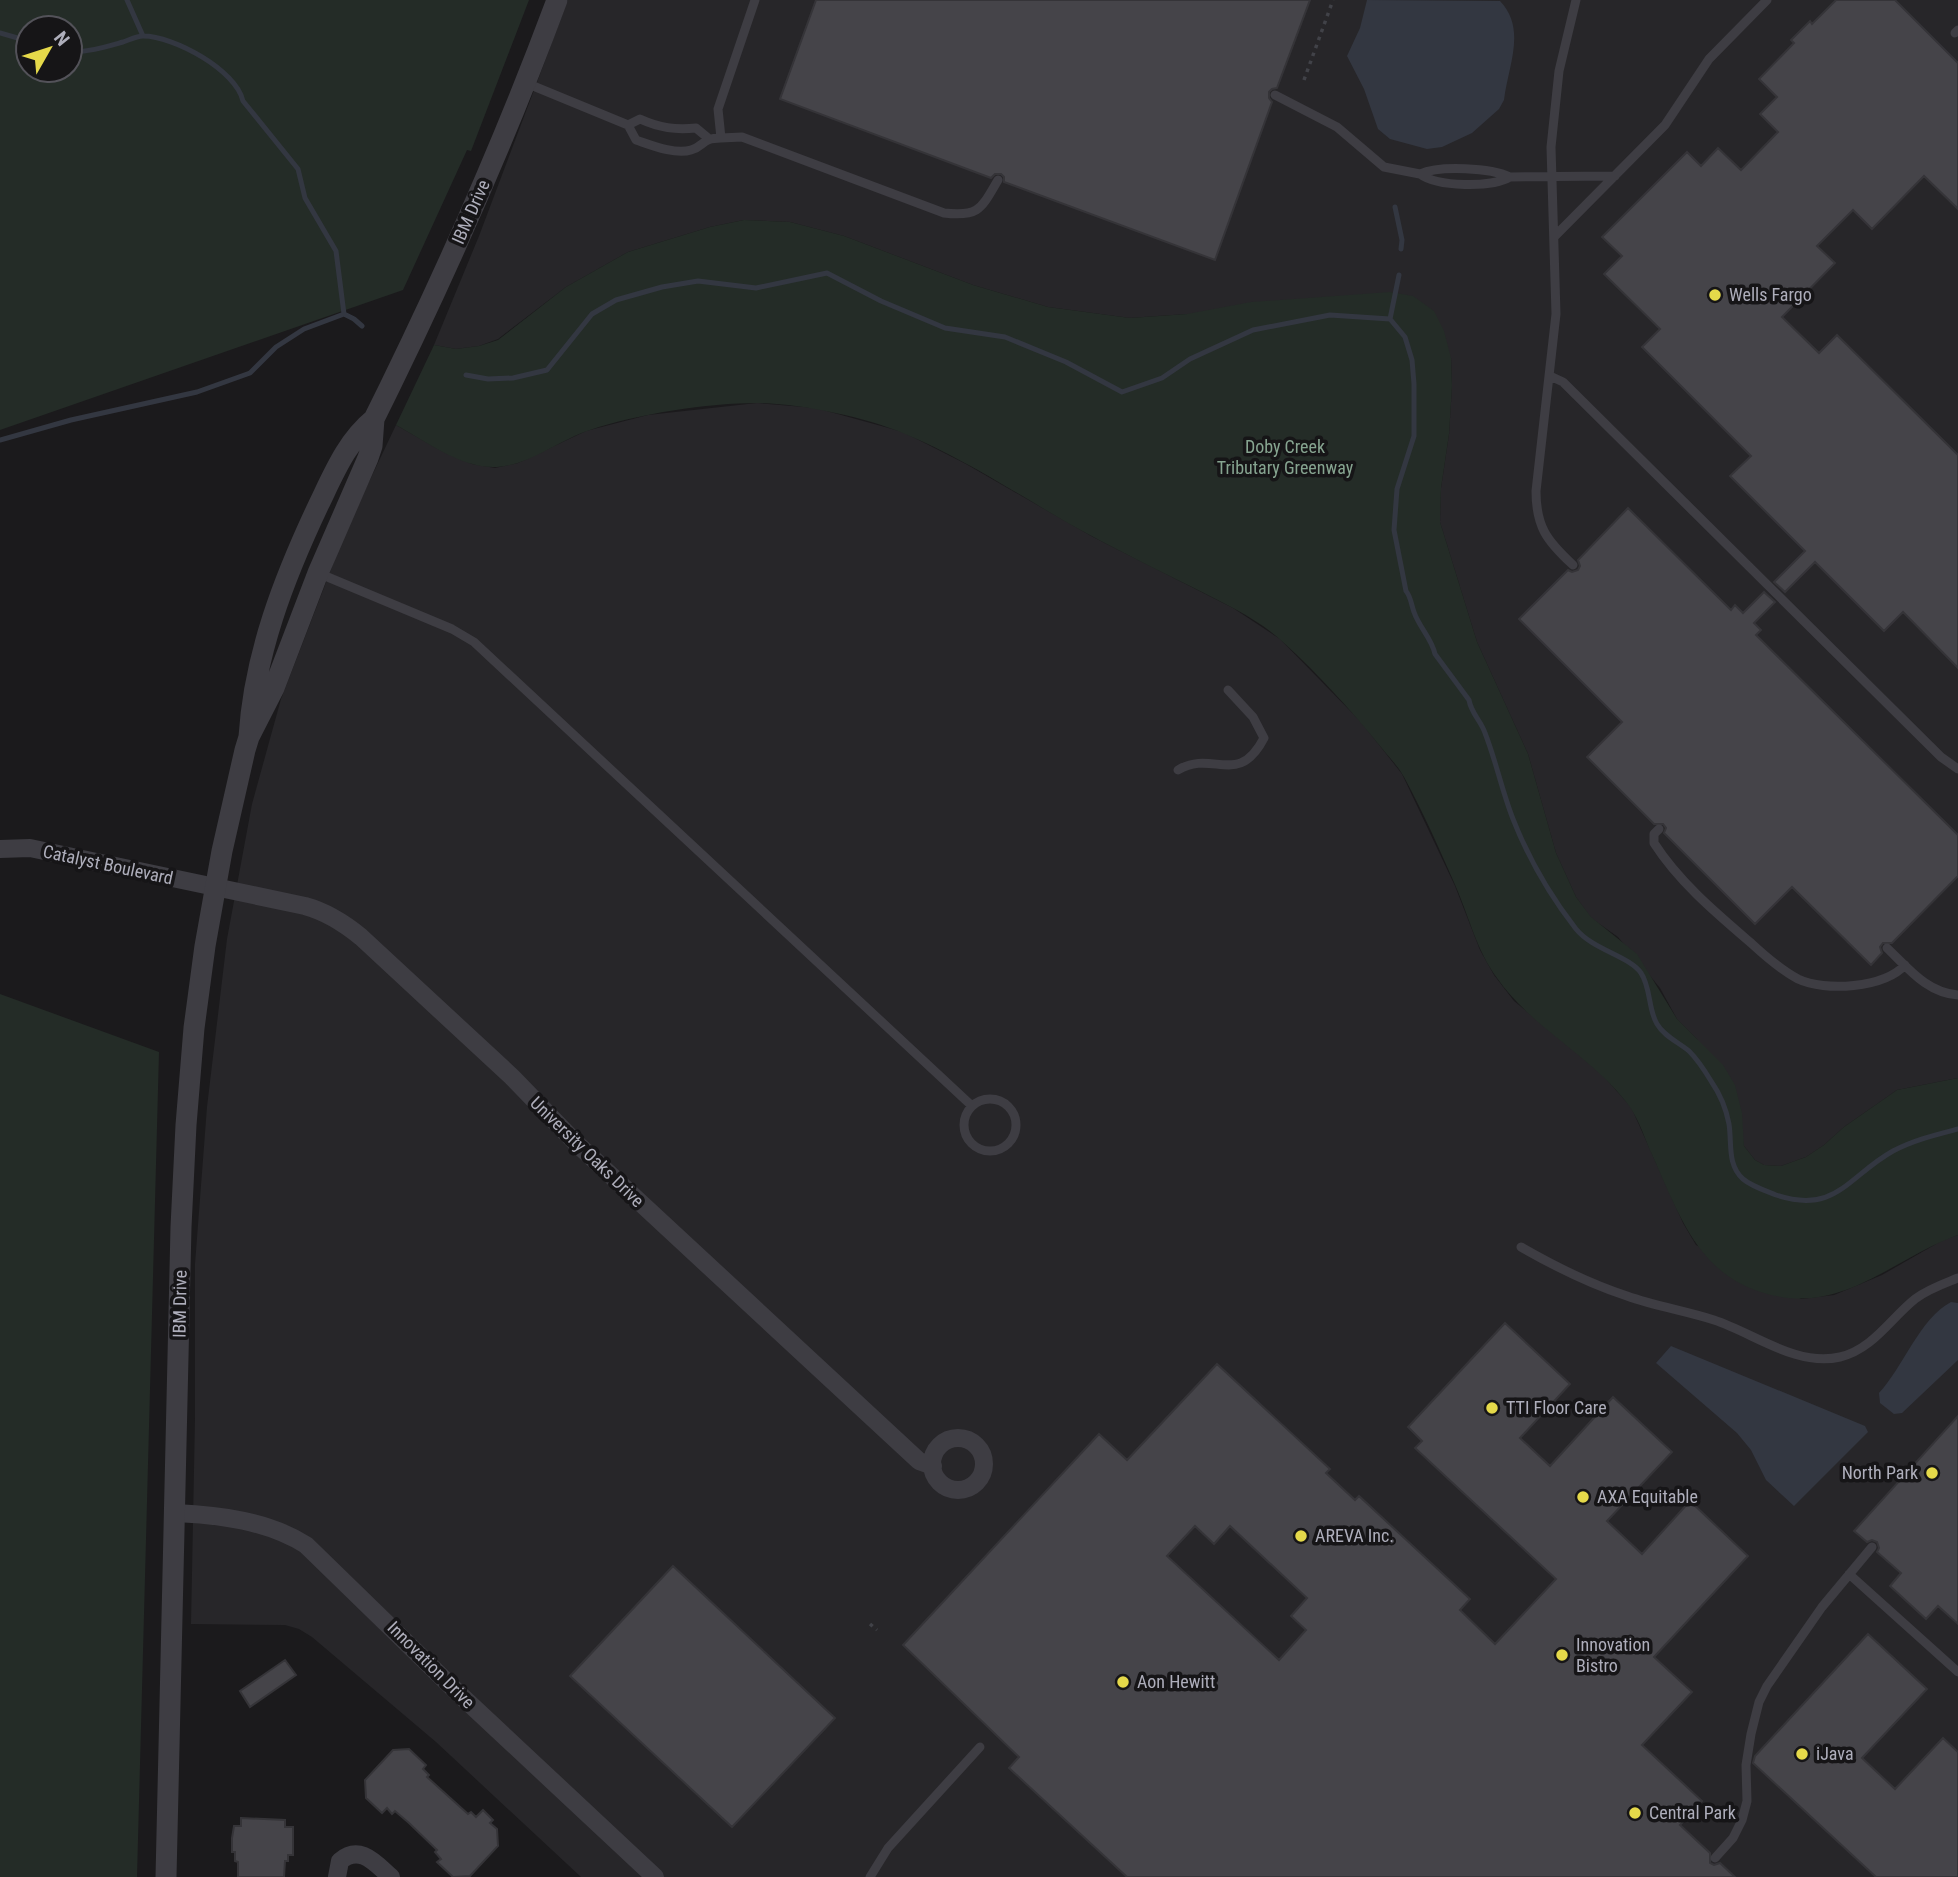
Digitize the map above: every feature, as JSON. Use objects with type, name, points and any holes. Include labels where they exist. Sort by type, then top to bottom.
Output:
[{"type":"street","name":"IBM Drive","points":[[166,1877],[186,1125],[194,1028],[205,946],[222,851],[248,737],[256,678],[275,610],[312,518],[337,467],[363,428],[374,419],[436,291],[481,192],[557,0]]},
{"type":"street","name":"IBM Drive","points":[[248,737],[274,688],[318,573],[368,458],[374,433],[374,419]]},
{"type":"street","name":"Catalyst Boulevard","points":[[0,849],[30,848],[215,887]]},
{"type":"street","name":"University Oaks Drive","points":[[215,887],[317,909],[351,929],[512,1077],[568,1135],[750,1306],[919,1461],[933,1466]]},
{"type":"street","name":"Innovation Drive","points":[[176,1513],[228,1517],[285,1533],[320,1555],[455,1690],[655,1877]]},
{"type":"street","points":[[337,1877],[340,1861],[348,1855],[358,1853],[369,1858],[391,1877]]},
{"type":"lane","points":[[721,138],[718,109],[755,0]]},
{"type":"lane","points":[[1573,565],[1542,529],[1536,505],[1536,491],[1556,314],[1551,147],[1556,98],[1576,0]]},
{"type":"lane","points":[[1555,236],[1672,118],[1709,59],[1767,0]]},
{"type":"lane","points":[[526,83],[628,125],[636,140],[663,149],[691,150],[708,138],[742,137],[944,213],[965,216],[983,206],[998,180]]},
{"type":"lane","points":[[1275,95],[1337,127],[1384,167],[1420,174],[1434,169],[1495,171],[1510,177],[1615,176]]},
{"type":"lane","points":[[628,125],[640,119],[659,128],[696,128],[708,138]]},
{"type":"lane","points":[[1550,376],[1563,382],[1941,757],[1958,769]]},
{"type":"lane","points":[[318,573],[452,629],[474,642],[972,1106]]},
{"type":"lane","points":[[1178,770],[1199,761],[1223,766],[1237,765],[1262,743],[1264,738],[1260,726],[1228,690]]},
{"type":"lane","points":[[1659,829],[1654,834],[1654,843],[1681,878],[1753,945],[1798,979],[1818,984],[1872,983],[1892,976],[1905,965]]},
{"type":"lane","points":[[1887,948],[1930,987],[1958,995]]},
{"type":"lane","points":[[987,1098],[996,1099],[1010,1107],[1015,1115],[1016,1133],[1005,1147],[988,1151],[972,1144],[964,1129],[972,1106],[987,1098]]},
{"type":"lane","points":[[1521,1247],[1574,1275],[1628,1297],[1716,1321],[1788,1351],[1820,1359],[1840,1357],[1863,1348],[1928,1290],[1958,1278]]},
{"type":"lane","points":[[1715,1858],[1733,1838],[1742,1820],[1747,1801],[1746,1765],[1754,1719],[1767,1686],[1810,1623],[1872,1547]]},
{"type":"lane","points":[[1849,1574],[1958,1672]]},
{"type":"lane","points":[[870,1877],[888,1848],[980,1746]]},
{"type":"path","points":[[1304,80],[1333,0]]},
{"type":"path","points":[[870,1624],[877,1630]]},
{"type":"shaded area","points":[[568,0],[1958,0],[1958,1078],[1897,1090],[1806,1157],[1781,1166],[1764,1165],[1755,1160],[1744,1146],[1742,1134],[1697,1039],[1677,1019],[1660,988],[1618,937],[1591,918],[1576,897],[1556,853],[1528,754],[1477,642],[1440,522],[1441,488],[1449,434],[1451,358],[1187,314],[1130,318],[1048,307],[973,285],[844,236],[790,222],[744,220],[710,227],[628,252],[566,287],[498,339],[479,346],[456,349],[434,345],[479,236]]},
{"type":"shaded area","points":[[1367,0],[1500,1],[1513,24],[1514,48],[1504,100],[1499,109],[1472,133],[1442,147],[1427,149],[1390,139],[1378,129],[1364,89],[1347,56],[1360,28]]},
{"type":"shaded area","points":[[757,403],[816,408],[903,432],[966,464],[1093,537],[1233,608],[1280,639],[1361,722],[1402,774],[1455,886],[1480,950],[1494,975],[1514,1001],[1598,1070],[1631,1107],[1683,1223],[1696,1245],[1801,1299],[1834,1295],[1882,1275],[1943,1240],[1958,1235],[1958,1877],[581,1877],[436,1742],[312,1637],[285,1625],[191,1624],[195,1264],[207,1107],[227,939],[252,804],[281,699],[347,528],[396,425],[438,449],[472,464],[495,468],[518,463],[586,431],[648,415]]},
{"type":"shaded area","points":[[1951,1302],[1958,1303],[1958,1360],[1902,1413],[1894,1414],[1880,1403],[1879,1393],[1921,1331]]},
{"type":"shaded area","points":[[1671,1346],[1865,1426],[1868,1432],[1794,1506],[1766,1480],[1751,1450],[1737,1433],[1656,1363]]},
{"type":"green space","points":[[0,0],[529,0],[471,151],[467,150],[403,290],[0,430]]},
{"type":"green space","name":"Doby Creek Tributary Greenway","points":[[744,220],[790,222],[844,236],[973,285],[1048,307],[1130,318],[1187,314],[1251,302],[1390,292],[1413,296],[1434,311],[1444,331],[1451,358],[1452,386],[1440,522],[1477,642],[1528,754],[1556,853],[1576,897],[1591,917],[1637,954],[1677,1019],[1723,1065],[1735,1085],[1742,1113],[1744,1146],[1755,1160],[1764,1165],[1781,1166],[1806,1157],[1897,1090],[1958,1078],[1958,1235],[1852,1288],[1829,1295],[1781,1297],[1753,1289],[1730,1277],[1711,1261],[1683,1221],[1627,1103],[1596,1070],[1527,1012],[1490,968],[1444,859],[1404,777],[1358,719],[1309,667],[1275,635],[1254,620],[1099,540],[930,445],[871,422],[813,409],[758,403],[717,405],[673,410],[609,424],[578,434],[521,462],[497,467],[471,464],[457,459],[396,425],[434,345],[456,349],[498,340],[566,287],[628,252],[710,227]]},
{"type":"green space","points":[[0,994],[159,1052],[137,1877],[0,1877]]},
{"type":"building","points":[[816,0],[1310,0],[1277,88],[1269,92],[1272,102],[1215,260],[1004,182],[1001,174],[995,174],[991,178],[780,99]]},
{"type":"building","name":"Wells Fargo","points":[[1836,0],[1895,0],[1958,63],[1958,209],[1924,176],[1872,229],[1853,210],[1817,246],[1835,263],[1782,317],[1819,353],[1837,335],[1958,455],[1958,668],[1903,612],[1884,631],[1815,562],[1785,592],[1774,582],[1805,551],[1730,476],[1751,456],[1642,347],[1660,329],[1604,274],[1622,256],[1602,237],[1687,152],[1701,166],[1718,148],[1741,170],[1778,132],[1760,114],[1777,97],[1759,79],[1794,43],[1791,40]]},
{"type":"building","points":[[1628,508],[1731,610],[1735,605],[1743,613],[1764,592],[1775,602],[1754,623],[1761,630],[1756,635],[1958,835],[1958,876],[1892,943],[1883,943],[1880,947],[1882,953],[1871,965],[1792,887],[1755,924],[1664,833],[1666,828],[1663,824],[1654,824],[1587,757],[1622,722],[1519,619],[1568,570],[1578,570],[1578,560]]},
{"type":"building","points":[[1505,1323],[1570,1384],[1520,1438],[1550,1466],[1613,1397],[1672,1452],[1607,1521],[1642,1554],[1690,1501],[1748,1556],[1654,1657],[1692,1692],[1642,1745],[1702,1801],[1680,1825],[1710,1853],[1710,1863],[1720,1863],[1735,1877],[1127,1877],[1009,1768],[1019,1757],[903,1645],[1099,1434],[1127,1460],[1217,1364],[1330,1469],[1326,1473],[1355,1500],[1359,1496],[1470,1599],[1460,1610],[1495,1644],[1556,1579],[1415,1448],[1422,1441],[1408,1427]],"holes":[[[1195,1526],[1214,1544],[1230,1526],[1307,1598],[1291,1616],[1306,1630],[1279,1660],[1167,1556]]]},
{"type":"building","name":"North Park","points":[[1958,1416],[1958,1624],[1938,1606],[1926,1619],[1890,1586],[1901,1573],[1877,1552],[1877,1542],[1867,1542],[1854,1531]]},
{"type":"building","points":[[673,1566],[835,1718],[732,1827],[570,1676]]},
{"type":"building","points":[[1868,1634],[1927,1689],[1862,1758],[1895,1789],[1943,1738],[1958,1752],[1958,1877],[1876,1877],[1753,1763],[1755,1756]]},
{"type":"building","points":[[285,1660],[296,1675],[250,1707],[240,1691]]},
{"type":"building","points":[[409,1749],[426,1765],[423,1769],[429,1775],[427,1777],[468,1814],[471,1812],[476,1817],[483,1810],[493,1820],[490,1823],[497,1829],[498,1846],[470,1876],[453,1877],[437,1862],[441,1859],[435,1852],[437,1850],[409,1823],[395,1811],[392,1814],[387,1808],[382,1813],[366,1798],[365,1780],[393,1750]]},
{"type":"building","points":[[241,1818],[285,1820],[285,1827],[293,1827],[293,1855],[288,1855],[288,1861],[285,1861],[284,1877],[238,1877],[238,1862],[235,1861],[235,1852],[232,1852],[232,1838],[234,1826],[241,1826]]},
{"type":"waterway","points":[[127,0],[143,36]]},
{"type":"waterway","points":[[0,33],[14,37]]},
{"type":"waterway","points":[[84,51],[141,36],[156,38],[186,48],[229,78],[243,101],[298,169],[305,198],[336,251],[344,314]]},
{"type":"waterway","points":[[1395,207],[1402,240],[1401,249]]},
{"type":"waterway","points":[[466,375],[488,379],[513,378],[547,370],[592,314],[616,300],[662,287],[698,281],[756,288],[827,273],[881,301],[945,328],[1005,337],[1066,362],[1122,392],[1162,378],[1190,359],[1253,330],[1330,315],[1390,319],[1405,337],[1412,360],[1414,436],[1397,489],[1394,530],[1406,591],[1416,617],[1435,654],[1469,700],[1483,729],[1513,819],[1549,890],[1583,936],[1628,962],[1641,973],[1657,1024],[1692,1054],[1717,1091],[1728,1118],[1732,1160],[1738,1173],[1750,1184],[1776,1195],[1796,1200],[1813,1200],[1840,1190],[1893,1151],[1958,1129]]},
{"type":"waterway","points":[[1390,319],[1399,275]]},
{"type":"waterway","points":[[0,440],[71,420],[197,392],[250,373],[276,347],[304,329],[344,314],[362,326]]},
{"type":"place","name":"Wells Fargo","points":[[1715,295]]},
{"type":"place","name":"TTI Floor Care","points":[[1492,1408]]},
{"type":"place","name":"North Park","points":[[1932,1473]]},
{"type":"place","name":"AXA Equitable","points":[[1583,1497]]},
{"type":"place","name":"AREVA Inc.","points":[[1301,1536]]},
{"type":"place","name":"Innovation Bistro","points":[[1562,1655]]},
{"type":"place","name":"Aon Hewitt","points":[[1123,1682]]},
{"type":"place","name":"iJava","points":[[1802,1754]]},
{"type":"place","name":"Central Park","points":[[1635,1813]]}]
